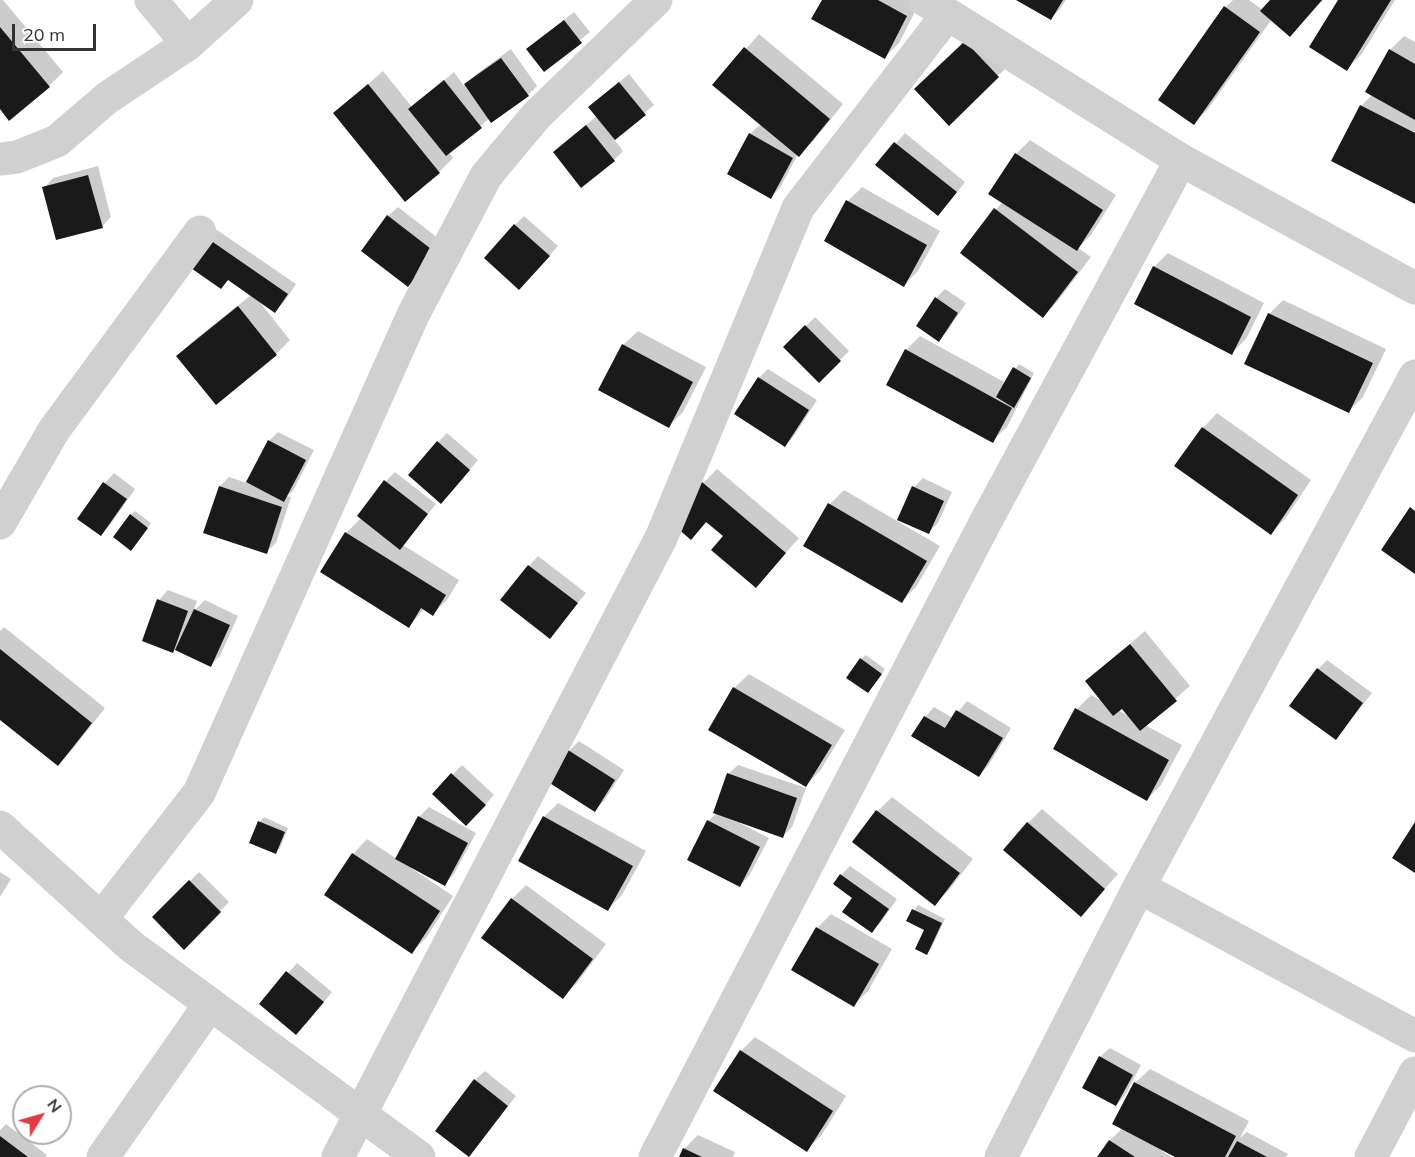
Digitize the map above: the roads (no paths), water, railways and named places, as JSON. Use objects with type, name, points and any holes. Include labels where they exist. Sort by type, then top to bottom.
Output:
[{"type":"street","points":[[151,0],[188,44]]},
{"type":"street","points":[[0,159],[17,157],[57,141],[108,98],[188,44],[237,0]]},
{"type":"street","points":[[101,919],[199,793],[413,315],[486,176],[537,116],[656,0]]},
{"type":"street","points":[[338,1157],[661,538],[798,208],[936,7],[1181,160],[1415,288]]},
{"type":"street","points":[[656,1157],[986,523],[1181,160]]},
{"type":"street","points":[[0,523],[54,430],[200,232]]},
{"type":"street","points":[[1001,1157],[1139,887],[1415,376]]},
{"type":"street","points":[[0,827],[131,946],[419,1157]]},
{"type":"street","points":[[1139,887],[1415,1036]]},
{"type":"street","points":[[103,1157],[210,1004]]},
{"type":"street","points":[[1371,1157],[1415,1073]]}]
